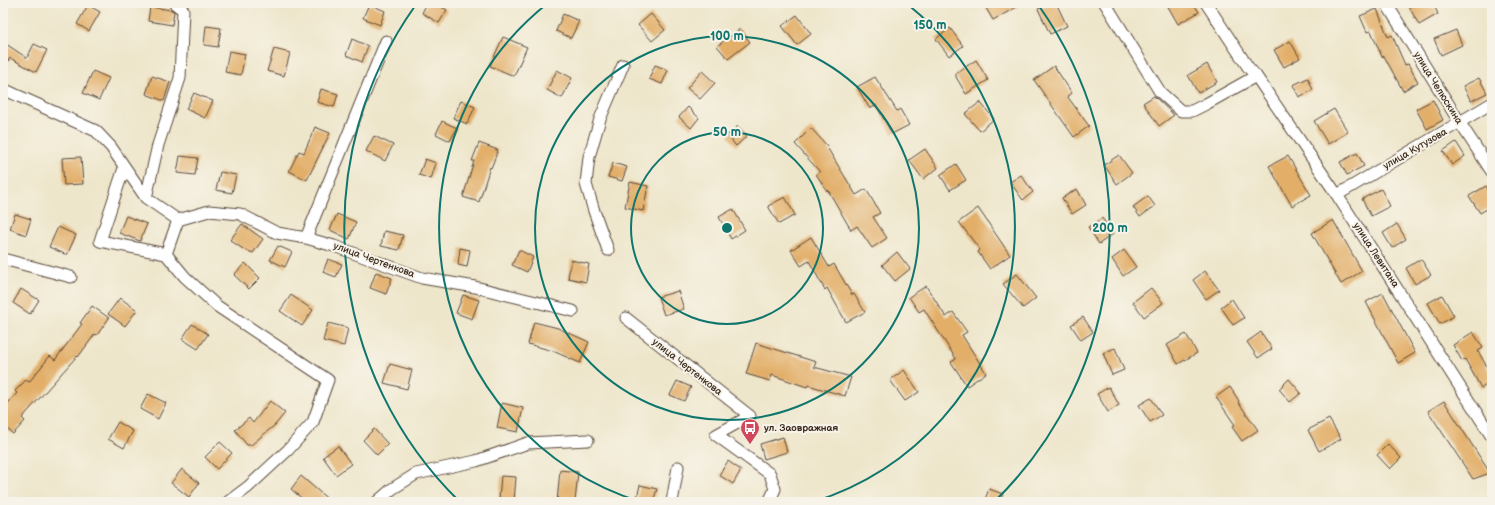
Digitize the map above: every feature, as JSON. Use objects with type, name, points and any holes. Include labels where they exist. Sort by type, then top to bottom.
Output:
[{"type":"street","points":[[146,198],[158,145],[180,78],[183,10],[174,3]]},
{"type":"street","points":[[1105,3],[1160,92],[1181,111],[1192,111],[1256,76]]},
{"type":"street","name":"улица Левитана","points":[[1206,3],[1248,67],[1256,76],[1338,195],[1492,437]]},
{"type":"street","name":"улица Челюскина","points":[[1386,3],[1492,172]]},
{"type":"street","points":[[306,238],[386,41]]},
{"type":"street","points":[[608,250],[586,184],[589,157],[600,119],[623,65]]},
{"type":"street","points":[[3,89],[96,131],[111,147],[146,198],[178,220],[166,254]]},
{"type":"street","name":"улица Кутузова","points":[[1338,195],[1492,103]]},
{"type":"street","points":[[124,168],[100,241],[166,254],[185,276],[217,306],[328,380],[313,422],[288,450],[248,487],[228,502]]},
{"type":"street","name":"улица Чертенкова","points":[[178,220],[209,211],[240,214],[277,233],[306,238],[334,246],[422,278],[475,287],[573,311]]},
{"type":"street","points":[[3,259],[71,277]]},
{"type":"street","name":"улица Чертенкова","points":[[626,318],[750,416],[716,434],[770,474],[775,489],[769,502]]},
{"type":"street","points":[[377,502],[392,489],[416,474],[476,461],[528,443],[588,440]]},
{"type":"street","points":[[672,502],[678,467]]},
{"type":"building","points":[[427,3],[434,3],[447,10],[439,23],[422,13]]},
{"type":"building","points":[[983,3],[1024,3],[993,20]]},
{"type":"building","points":[[1052,3],[1056,3],[1067,26],[1050,34],[1038,9]]},
{"type":"building","points":[[1166,3],[1193,3],[1199,12],[1178,24]]},
{"type":"building","points":[[1407,3],[1433,3],[1438,14],[1419,25]]},
{"type":"building","points":[[369,4],[385,11],[380,25],[363,18]]},
{"type":"building","points":[[88,5],[100,12],[89,31],[77,24]]},
{"type":"building","points":[[150,7],[172,10],[174,12],[172,25],[148,21]]},
{"type":"building","points":[[1377,9],[1388,37],[1392,35],[1405,65],[1408,64],[1418,82],[1403,91],[1384,56],[1382,57],[1371,31],[1367,32],[1360,16]]},
{"type":"building","points":[[563,14],[579,21],[571,38],[556,31]]},
{"type":"building","points":[[651,14],[665,30],[652,41],[638,25]]},
{"type":"building","points":[[797,15],[811,34],[797,45],[782,26]]},
{"type":"building","points":[[206,26],[221,28],[218,47],[204,45]]},
{"type":"building","points":[[950,28],[963,46],[949,56],[936,39]]},
{"type":"building","points":[[740,29],[750,42],[728,59],[717,46]]},
{"type":"building","points":[[1456,30],[1462,45],[1441,55],[1434,39]]},
{"type":"building","points":[[503,37],[527,47],[514,76],[490,66]]},
{"type":"building","points":[[352,39],[368,46],[362,62],[346,55]]},
{"type":"building","points":[[1290,41],[1300,58],[1284,67],[1274,50]]},
{"type":"building","points":[[3,42],[27,58],[34,44],[47,50],[36,72],[10,58],[3,69]]},
{"type":"building","points":[[274,49],[290,53],[284,76],[267,71]]},
{"type":"building","points":[[229,51],[245,54],[241,75],[225,72]]},
{"type":"building","points":[[976,60],[988,80],[966,94],[956,77],[956,73]]},
{"type":"building","points":[[1207,64],[1217,82],[1198,93],[1188,75]]},
{"type":"building","points":[[655,65],[668,70],[662,84],[649,79]]},
{"type":"building","points":[[1054,66],[1072,93],[1067,96],[1089,126],[1074,137],[1034,80]]},
{"type":"building","points":[[557,70],[572,78],[562,98],[547,90]]},
{"type":"building","points":[[93,71],[109,78],[99,100],[83,93]]},
{"type":"building","points":[[702,71],[715,83],[700,99],[687,88]]},
{"type":"building","points":[[152,76],[170,82],[164,101],[146,94]]},
{"type":"building","points":[[875,77],[897,111],[900,109],[909,125],[892,134],[876,105],[870,109],[857,87]]},
{"type":"building","points":[[1308,78],[1313,90],[1299,97],[1293,85]]},
{"type":"building","points":[[1479,78],[1487,93],[1471,101],[1463,86]]},
{"type":"building","points":[[321,89],[338,94],[334,107],[317,102]]},
{"type":"building","points":[[194,93],[213,101],[205,118],[186,109]]},
{"type":"building","points":[[1154,96],[1174,115],[1159,126],[1143,103]]},
{"type":"building","points":[[1433,100],[1443,120],[1427,129],[1416,109]]},
{"type":"building","points":[[461,101],[475,107],[467,124],[453,118]]},
{"type":"building","points":[[980,102],[994,119],[980,131],[965,114]]},
{"type":"building","points":[[688,107],[699,118],[691,128],[679,117]]},
{"type":"building","points":[[1334,109],[1348,132],[1328,144],[1314,121]]},
{"type":"building","points":[[442,121],[457,128],[450,141],[436,134]]},
{"type":"building","points":[[738,126],[747,136],[736,146],[728,136]]},
{"type":"building","points":[[315,127],[330,133],[307,180],[289,171],[299,151],[304,153]]},
{"type":"building","points":[[811,128],[829,148],[828,149],[856,195],[866,189],[880,213],[873,217],[887,238],[872,248],[857,226],[851,230],[828,190],[827,191],[816,174],[820,172],[795,144]]},
{"type":"building","points":[[374,136],[393,145],[385,161],[366,151]]},
{"type":"building","points":[[1456,142],[1465,156],[1452,165],[1443,151]]},
{"type":"building","points":[[479,143],[498,150],[491,168],[490,167],[479,202],[463,197],[474,161],[472,161]]},
{"type":"building","points":[[925,149],[938,168],[923,179],[909,160]]},
{"type":"building","points":[[1357,153],[1364,166],[1347,175],[1340,162]]},
{"type":"building","points":[[1119,155],[1132,173],[1117,184],[1104,165]]},
{"type":"building","points":[[180,156],[198,158],[195,175],[177,173]]},
{"type":"building","points":[[1288,156],[1311,195],[1292,206],[1269,166]]},
{"type":"building","points":[[81,157],[83,184],[64,185],[62,158]]},
{"type":"building","points":[[425,159],[436,163],[431,179],[419,175]]},
{"type":"building","points":[[613,163],[627,167],[622,181],[608,177]]},
{"type":"building","points":[[956,164],[966,180],[950,190],[940,175]]},
{"type":"building","points":[[220,172],[236,175],[232,193],[216,190]]},
{"type":"building","points":[[1021,175],[1033,192],[1023,200],[1010,182]]},
{"type":"building","points":[[630,182],[648,186],[643,211],[625,207]]},
{"type":"building","points":[[1486,186],[1492,196],[1492,206],[1480,213],[1469,196]]},
{"type":"building","points":[[1077,189],[1086,205],[1072,214],[1062,198]]},
{"type":"building","points":[[1381,189],[1390,206],[1371,216],[1362,199]]},
{"type":"building","points":[[1148,196],[1155,206],[1140,217],[1133,207]]},
{"type":"building","points":[[785,197],[795,215],[779,224],[768,206]]},
{"type":"building","points":[[978,208],[1010,255],[990,269],[978,252],[980,250],[959,222]]},
{"type":"building","points":[[733,209],[745,230],[731,239],[719,217]]},
{"type":"building","points":[[15,214],[31,219],[26,235],[10,229]]},
{"type":"building","points":[[337,214],[356,222],[349,239],[330,230]]},
{"type":"building","points":[[126,216],[147,224],[140,241],[119,233]]},
{"type":"building","points":[[1102,218],[1113,234],[1099,244],[1088,227]]},
{"type":"building","points":[[1333,220],[1362,271],[1341,284],[1312,233]]},
{"type":"building","points":[[242,224],[263,239],[253,253],[243,249],[230,240]]},
{"type":"building","points":[[1397,224],[1406,239],[1392,248],[1383,233]]},
{"type":"building","points":[[58,227],[76,235],[67,255],[49,247]]},
{"type":"building","points":[[384,231],[403,235],[399,250],[381,246]]},
{"type":"building","points":[[811,237],[829,267],[834,264],[852,295],[854,294],[865,312],[846,322],[827,288],[825,290],[809,261],[801,266],[791,250]]},
{"type":"building","points":[[278,246],[292,252],[285,267],[270,260]]},
{"type":"building","points":[[460,248],[470,250],[467,267],[458,265]]},
{"type":"building","points":[[519,250],[533,257],[527,272],[512,265]]},
{"type":"building","points":[[1124,250],[1136,267],[1123,276],[1112,259]]},
{"type":"building","points":[[897,252],[910,269],[895,281],[882,265]]},
{"type":"building","points":[[328,259],[342,264],[336,277],[323,272]]},
{"type":"building","points":[[1421,259],[1431,275],[1415,284],[1406,268]]},
{"type":"building","points":[[571,260],[589,264],[586,282],[568,278]]},
{"type":"building","points":[[245,263],[260,278],[249,289],[234,275]]},
{"type":"building","points":[[1205,271],[1219,290],[1206,299],[1193,280]]},
{"type":"building","points":[[376,272],[392,278],[386,294],[370,288]]},
{"type":"building","points":[[1017,274],[1036,298],[1023,308],[1003,284]]},
{"type":"building","points":[[926,286],[946,317],[953,312],[967,332],[962,335],[986,373],[967,386],[951,362],[956,359],[924,309],[919,312],[909,297]]},
{"type":"building","points":[[1151,288],[1163,303],[1144,317],[1133,302]]},
{"type":"building","points":[[21,289],[39,300],[30,314],[13,303]]},
{"type":"building","points":[[678,291],[684,309],[664,315],[658,297]]},
{"type":"building","points":[[1383,293],[1415,353],[1398,363],[1366,302]]},
{"type":"building","points":[[291,295],[313,310],[302,326],[280,311]]},
{"type":"building","points":[[463,295],[479,300],[472,319],[456,313]]},
{"type":"building","points":[[1442,295],[1454,316],[1440,324],[1428,303]]},
{"type":"building","points":[[120,298],[137,310],[125,326],[108,314]]},
{"type":"building","points":[[1232,299],[1244,318],[1233,325],[1221,307]]},
{"type":"building","points":[[92,306],[109,318],[78,357],[77,356],[22,418],[25,421],[13,434],[3,425],[3,409],[17,393],[15,391],[26,380],[29,382],[50,356],[55,360],[82,324],[80,323]]},
{"type":"building","points":[[1083,317],[1093,332],[1081,340],[1071,325]]},
{"type":"building","points":[[534,322],[558,328],[589,342],[580,363],[553,351],[528,344]]},
{"type":"building","points":[[328,323],[348,328],[344,346],[323,341]]},
{"type":"building","points":[[192,324],[208,334],[198,349],[182,339]]},
{"type":"building","points":[[1261,332],[1272,349],[1258,358],[1247,342]]},
{"type":"building","points":[[1473,332],[1483,348],[1478,351],[1492,376],[1492,382],[1481,388],[1465,359],[1462,361],[1453,345]]},
{"type":"building","points":[[1186,334],[1197,353],[1178,364],[1167,345]]},
{"type":"building","points":[[756,343],[816,362],[814,367],[851,377],[845,396],[808,385],[807,387],[772,375],[770,381],[746,374]]},
{"type":"building","points":[[1115,348],[1124,370],[1112,375],[1103,353]]},
{"type":"building","points":[[390,364],[412,370],[407,389],[384,383]]},
{"type":"building","points":[[904,370],[919,392],[905,401],[890,380]]},
{"type":"building","points":[[1289,379],[1301,393],[1290,402],[1279,389]]},
{"type":"building","points":[[677,381],[691,387],[684,401],[670,395]]},
{"type":"building","points":[[1109,387],[1119,405],[1108,412],[1097,394]]},
{"type":"building","points":[[1230,387],[1239,401],[1238,402],[1258,430],[1242,441],[1232,427],[1235,425],[1216,397]]},
{"type":"building","points":[[148,394],[166,403],[158,419],[140,409]]},
{"type":"building","points":[[1151,398],[1162,415],[1150,422],[1139,405]]},
{"type":"building","points":[[270,401],[285,413],[275,425],[251,445],[247,445],[235,430],[249,418],[253,423]]},
{"type":"building","points":[[1444,401],[1490,473],[1473,479],[1428,411]]},
{"type":"building","points":[[502,403],[523,408],[518,432],[497,428]]},
{"type":"building","points":[[1329,419],[1341,439],[1319,451],[1308,430]]},
{"type":"building","points":[[118,422],[133,431],[124,448],[108,439]]},
{"type":"building","points":[[374,429],[388,444],[377,455],[363,440]]},
{"type":"building","points":[[783,437],[787,452],[764,459],[760,444]]},
{"type":"building","points":[[220,442],[232,453],[217,469],[205,457]]},
{"type":"building","points":[[1388,444],[1401,458],[1390,469],[1377,455]]},
{"type":"building","points":[[338,446],[351,464],[336,475],[323,457]]},
{"type":"building","points":[[728,461],[741,470],[733,484],[719,475]]},
{"type":"building","points":[[182,469],[199,483],[189,497],[171,483]]},
{"type":"building","points":[[560,470],[578,472],[575,502],[557,502]]},
{"type":"building","points":[[301,476],[331,502],[306,502],[291,489]]},
{"type":"building","points":[[501,476],[516,477],[514,501],[499,499]]},
{"type":"building","points":[[640,485],[657,489],[653,502],[636,502]]},
{"type":"building","points":[[989,489],[1003,494],[1000,502],[984,502]]},
{"type":"place","name":"ул. Заовражная","points":[[750,445]]}]
